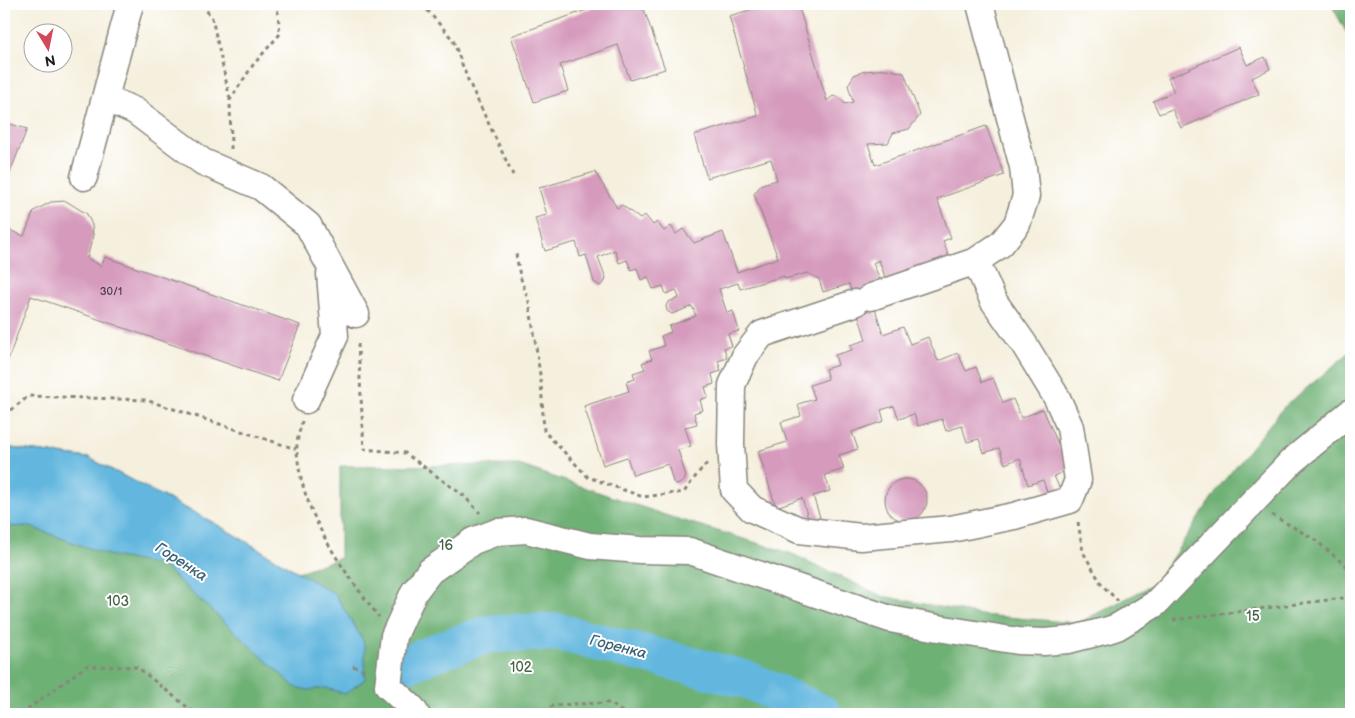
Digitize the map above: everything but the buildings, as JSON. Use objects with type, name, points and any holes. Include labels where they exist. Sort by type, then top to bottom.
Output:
[{"type":"lane","points":[[84,177],[130,4]]},
{"type":"lane","points":[[976,261],[993,300],[1024,344],[1057,398],[1070,427],[1078,480],[1070,500],[1014,516],[951,529],[861,537],[799,530],[752,509],[734,490],[731,444],[732,385],[745,356],[762,334],[976,261],[1001,244],[1017,224],[1026,196],[1023,167],[980,4]]},
{"type":"lane","points":[[105,98],[135,111],[203,162],[261,187],[308,225],[356,314]]},
{"type":"lane","points":[[306,400],[335,336],[330,266]]},
{"type":"lane","points":[[416,714],[388,686],[394,636],[414,592],[430,571],[474,541],[497,532],[526,530],[590,546],[690,551],[890,619],[1018,641],[1044,642],[1069,640],[1118,627],[1155,604],[1292,462],[1351,412]]},
{"type":"path","points":[[202,4],[212,18],[230,100],[232,175]]},
{"type":"path","points":[[230,100],[253,65],[280,34],[277,4]]},
{"type":"path","points":[[422,4],[453,40],[468,80],[513,175]]},
{"type":"path","points":[[516,254],[520,276],[529,302],[542,382],[544,431],[588,477],[643,497],[684,492],[702,468],[731,444]]},
{"type":"path","points":[[356,314],[364,449],[405,454],[464,496],[497,532]]},
{"type":"path","points":[[4,416],[30,396],[146,400],[296,449]]},
{"type":"path","points":[[306,400],[296,449],[310,507],[331,550],[394,636]]},
{"type":"path","points":[[1254,502],[1314,539],[1351,570]]},
{"type":"path","points":[[1166,621],[1351,598]]},
{"type":"path","points":[[21,714],[86,666],[137,667],[196,714]]},
{"type":"path","points":[[353,666],[369,672]]},
{"type":"path","points":[[535,714],[553,706],[610,703],[625,714]]},
{"type":"path","points":[[1336,714],[1351,709]]},
{"type":"path","points":[[1347,714],[1351,709]]},
{"type":"green space","points":[[1331,4],[1351,4],[1351,41]]},
{"type":"green space","points":[[1351,351],[1351,714],[4,714],[4,447],[89,458],[216,524],[298,572],[340,558],[340,466],[519,465],[668,516],[790,553],[882,596],[981,615],[1078,623],[1155,584],[1219,487],[1283,408]]},
{"type":"water","points":[[4,447],[89,458],[216,524],[335,594],[363,640],[365,679],[345,694],[327,688],[307,690],[295,687],[163,566],[108,555],[28,526],[4,527]]},
{"type":"waterway","name":"Горенка","points":[[410,663],[488,634],[558,632],[748,680],[823,714]]},
{"type":"park label","name":"16","points":[[446,545]]},
{"type":"park label","name":"103","points":[[118,601]]},
{"type":"park label","name":"15","points":[[1253,616]]},
{"type":"park label","name":"102","points":[[521,667]]}]
